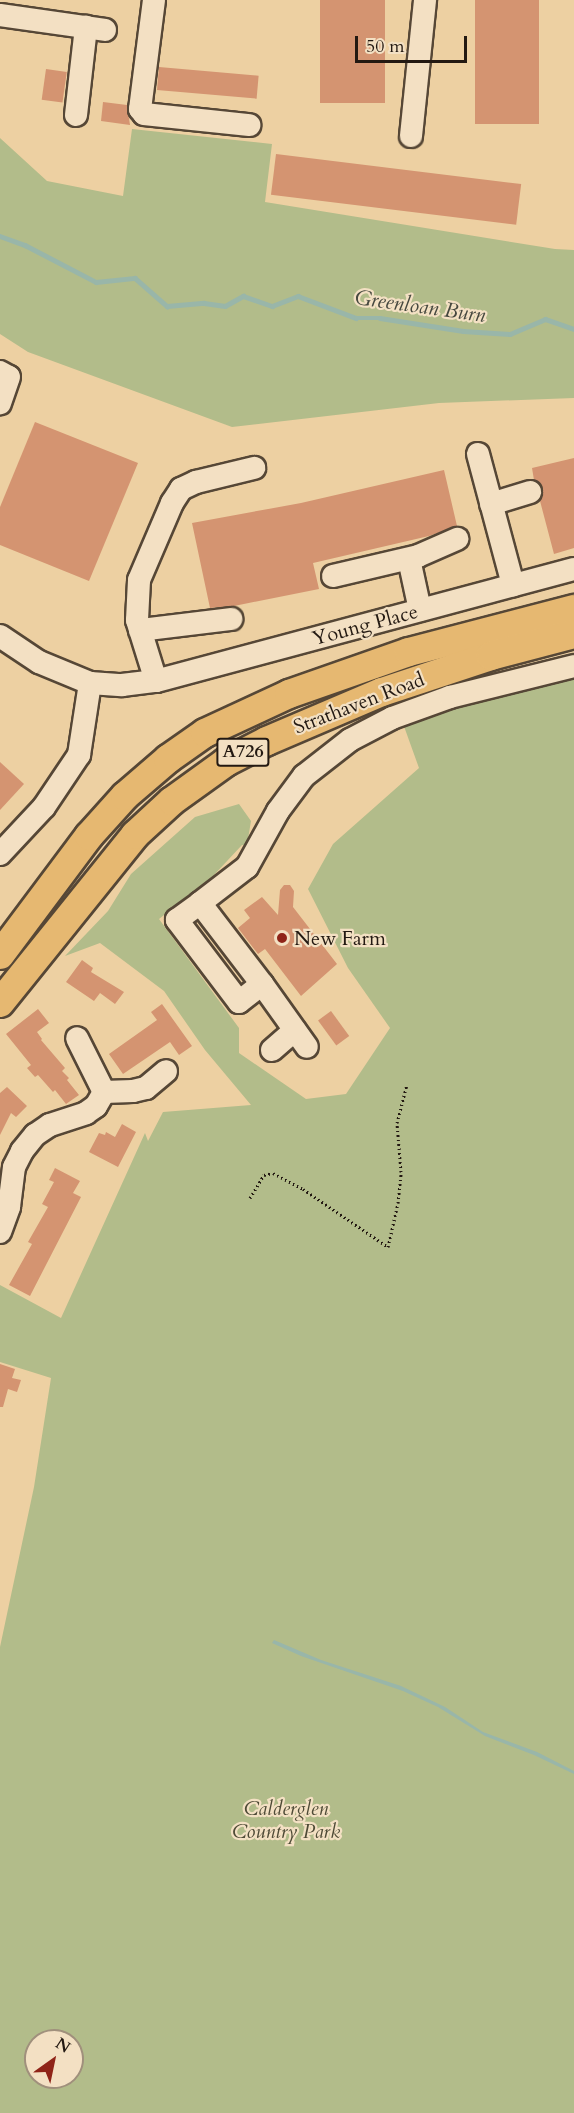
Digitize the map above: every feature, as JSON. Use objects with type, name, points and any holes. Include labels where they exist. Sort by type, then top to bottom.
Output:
[{"type":"main road","name":"Strathaven Road","points":[[0,955],[89,836],[125,796],[168,759],[205,733],[270,702],[399,655],[574,609]]},
{"type":"main road","name":"Strathaven Road","points":[[0,1003],[135,835],[172,801],[226,762],[277,736],[382,692],[491,656],[574,634]]},
{"type":"street","points":[[154,0],[140,109],[144,114],[249,125]]},
{"type":"street","points":[[411,136],[425,0]]},
{"type":"street","points":[[0,15],[96,28],[76,115]]},
{"type":"street","points":[[0,372],[9,377],[0,403]]},
{"type":"street","points":[[478,454],[513,585]]},
{"type":"street","points":[[156,681],[137,620],[139,580],[172,503],[181,489],[196,482],[254,468]]},
{"type":"street","points":[[491,504],[530,492]]},
{"type":"street","points":[[333,576],[409,559],[457,539]]},
{"type":"street","points":[[409,559],[420,610]]},
{"type":"street","name":"Young Place","points":[[0,636],[39,662],[90,683],[122,685],[156,681],[574,569]]},
{"type":"street","points":[[140,630],[231,619]]},
{"type":"street","points":[[262,984],[239,1002],[177,920],[247,867],[291,790],[317,764],[350,740],[392,718],[423,706],[574,666]]},
{"type":"street","points":[[0,854],[44,807],[79,755],[90,683]]},
{"type":"street","points":[[200,903],[301,1039],[272,1050]]},
{"type":"street","points":[[198,949],[221,931]]},
{"type":"street","points":[[220,977],[243,959]]},
{"type":"street","points":[[77,1038],[104,1092]]},
{"type":"street","points":[[104,1092],[146,1088],[166,1071]]},
{"type":"street","points":[[0,1232],[9,1207],[14,1167],[22,1151],[35,1135],[50,1125],[86,1113],[96,1106],[104,1092]]},
{"type":"path","points":[[250,1198],[264,1175],[273,1173],[303,1189],[388,1247],[398,1203],[400,1172],[397,1123],[407,1084]]},
{"type":"green space","points":[[132,129],[272,144],[265,202],[555,249],[574,250],[574,398],[439,403],[232,427],[28,352],[0,334],[0,138],[47,181],[123,196]]},
{"type":"green space","name":"Calderglen Country Park","points":[[574,676],[574,2113],[0,2113],[0,1647],[34,1487],[51,1378],[0,1362],[0,1285],[61,1318],[145,1133],[148,1141],[163,1112],[251,1105],[205,1050],[164,991],[100,943],[65,956],[108,911],[131,874],[195,817],[239,804],[251,821],[247,845],[242,845],[213,876],[159,919],[239,1028],[239,1053],[306,1099],[346,1094],[390,1028],[348,968],[308,889],[333,844],[419,768],[401,718]]},
{"type":"shaded area","points":[[274,1640],[321,1660],[401,1686],[445,1707],[483,1732],[537,1752],[574,1771],[574,1774],[485,1736],[438,1707],[403,1691],[301,1656],[272,1643]]},
{"type":"building","points":[[320,0],[385,0],[385,103],[320,103]]},
{"type":"building","points":[[475,0],[539,0],[539,124],[475,124]]},
{"type":"building","points":[[159,67],[259,76],[257,99],[157,90]]},
{"type":"building","points":[[46,69],[67,72],[62,103],[42,100]]},
{"type":"building","points":[[103,102],[127,105],[130,125],[101,121]]},
{"type":"building","points":[[276,154],[521,184],[516,225],[271,195]]},
{"type":"building","points":[[35,422],[138,463],[89,581],[0,545],[0,507]]},
{"type":"building","points":[[574,458],[574,548],[554,554],[540,501],[543,489],[534,480],[532,468]]},
{"type":"building","points":[[444,470],[457,526],[429,536],[313,563],[319,589],[234,606],[210,608],[192,523],[301,503]]},
{"type":"building","points":[[0,762],[24,784],[0,810]]},
{"type":"building","name":"New Farm","points":[[284,885],[290,885],[294,891],[293,907],[337,964],[301,996],[265,949],[258,954],[238,928],[250,918],[244,910],[262,897],[278,915],[280,890]]},
{"type":"building","points":[[82,960],[93,968],[91,972],[124,992],[115,1004],[100,993],[94,1001],[66,982]]},
{"type":"building","points":[[162,1004],[192,1046],[179,1055],[170,1042],[123,1074],[109,1054],[157,1020],[151,1012]]},
{"type":"building","points":[[38,1009],[49,1023],[37,1032],[65,1068],[62,1071],[79,1095],[66,1104],[55,1090],[53,1092],[38,1075],[35,1077],[27,1068],[31,1065],[6,1034]]},
{"type":"building","points":[[331,1011],[349,1036],[336,1045],[318,1020]]},
{"type":"building","points":[[7,1087],[27,1106],[16,1117],[11,1113],[0,1135],[0,1093]]},
{"type":"building","points":[[122,1124],[136,1132],[118,1167],[89,1152],[99,1133],[105,1135],[106,1132],[115,1137]]},
{"type":"building","points":[[55,1168],[80,1181],[73,1193],[81,1197],[30,1296],[9,1285],[32,1244],[28,1242],[48,1207],[42,1204],[54,1182],[49,1180]]},
{"type":"building","points":[[0,1364],[15,1369],[12,1378],[21,1380],[17,1392],[8,1389],[3,1407],[0,1407]]},
{"type":"waterway","name":"Greenloan Burn","points":[[0,236],[25,245],[96,282],[135,278],[167,306],[204,303],[225,306],[243,296],[272,306],[298,296],[356,318],[380,318],[463,331],[510,334],[545,319],[574,329]]},
{"type":"place","name":"New Farm","points":[[282,938]]}]
